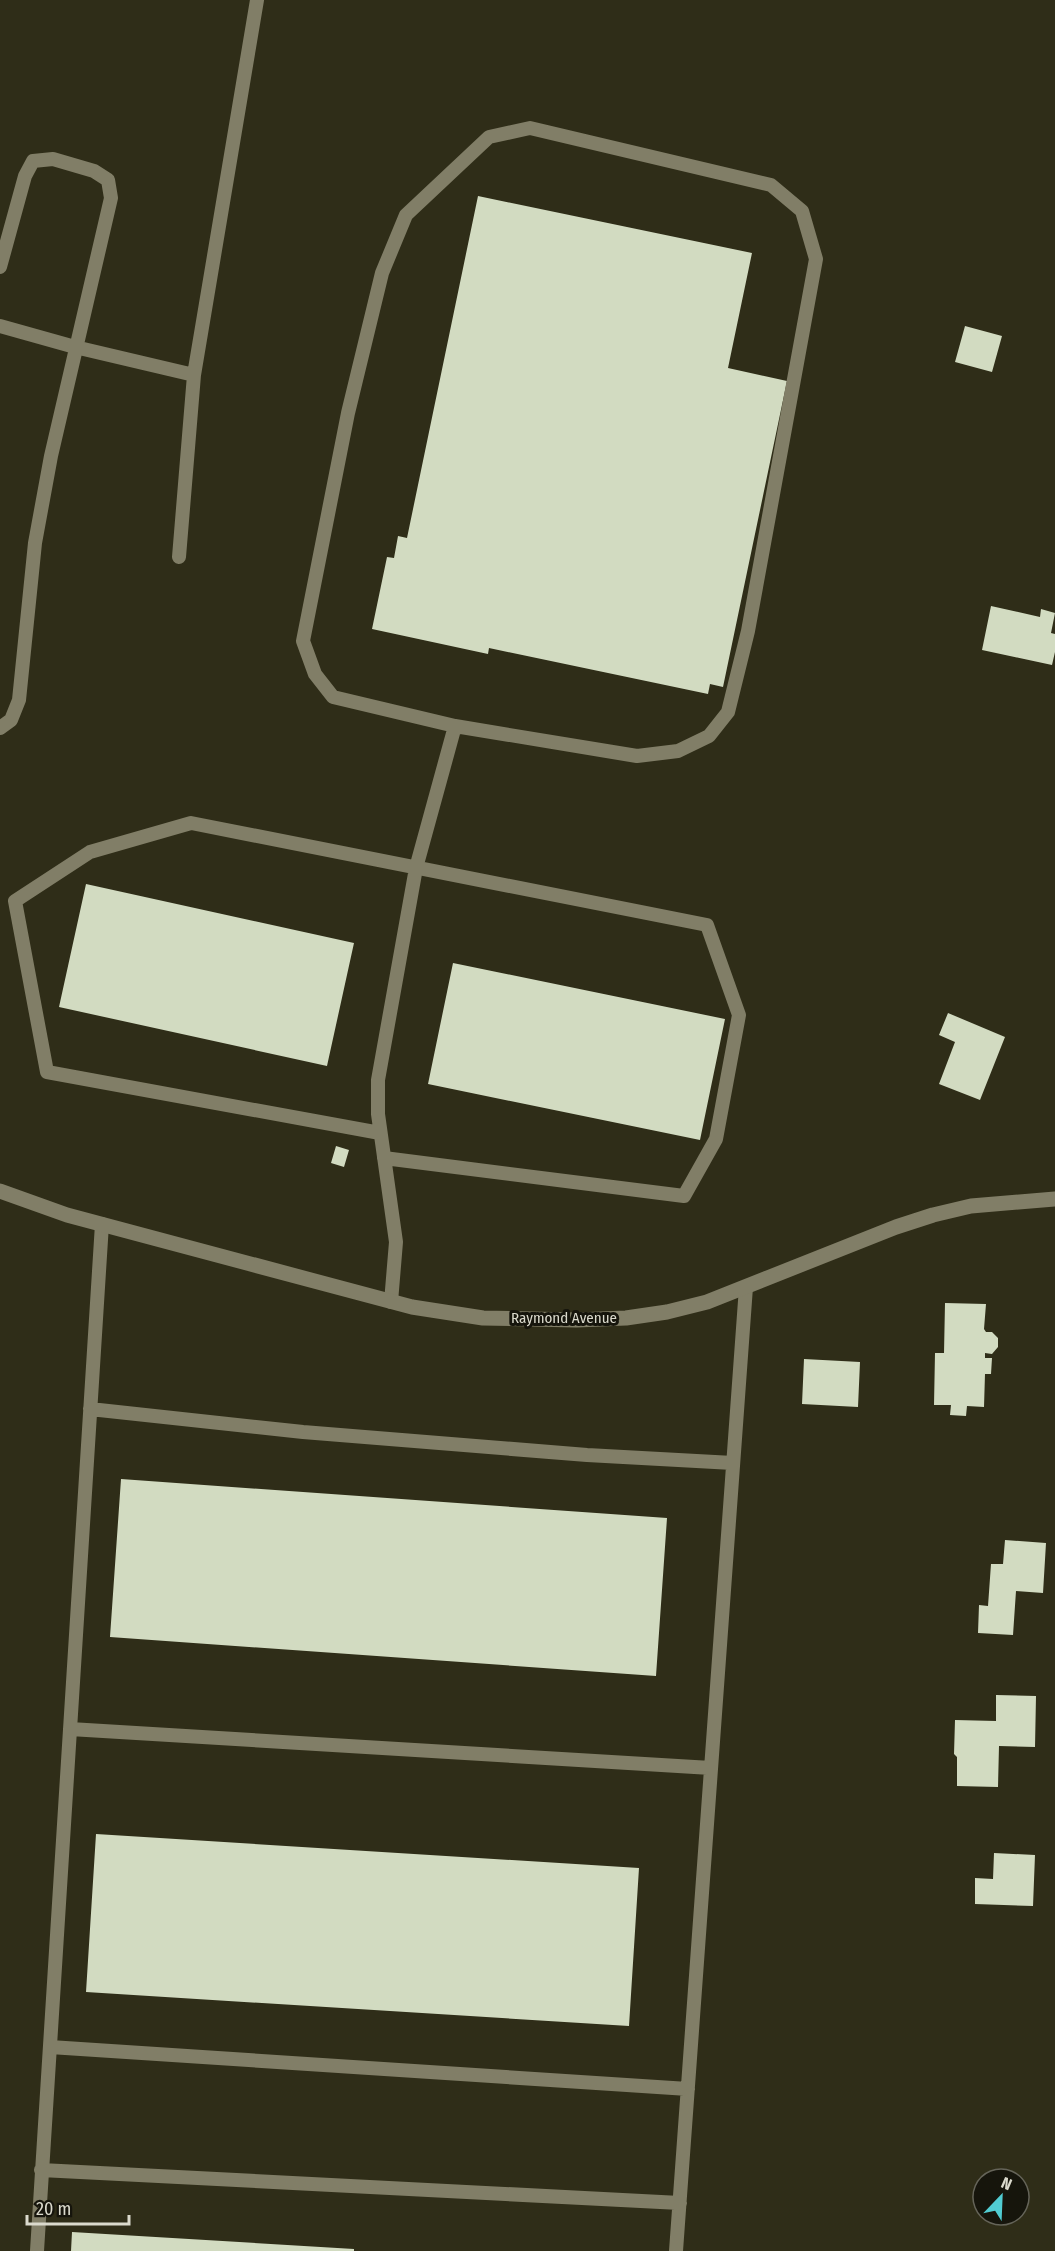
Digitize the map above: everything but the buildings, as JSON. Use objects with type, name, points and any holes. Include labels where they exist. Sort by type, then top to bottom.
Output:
[{"type":"street","name":"Raymond Avenue","points":[[0,1191],[67,1215]]},
{"type":"street","name":"Raymond Avenue","points":[[0,1203],[67,1215],[391,1302],[450,1314],[483,1318],[576,1320],[626,1318],[667,1312],[707,1302],[896,1227],[933,1215],[971,1206],[1055,1199]]},
{"type":"lane","points":[[179,557],[194,375],[257,0]]},
{"type":"lane","points":[[530,128],[771,185],[802,211],[816,259],[748,631],[728,712],[709,736],[678,751],[637,756],[455,726],[333,697],[315,674],[303,641],[348,412],[382,273],[406,215],[489,137],[530,128]]},
{"type":"lane","points":[[0,267],[25,176],[33,161],[53,159],[94,171],[108,180],[111,198],[75,347],[35,543],[19,700],[11,720],[0,728]]},
{"type":"lane","points":[[0,326],[75,347],[194,375]]},
{"type":"lane","points":[[391,1302],[396,1242],[380,1133],[378,1080],[416,868],[455,726]]},
{"type":"lane","points":[[380,1133],[47,1072],[15,901],[90,852],[192,823],[707,925],[739,1015],[716,1138],[684,1196],[384,1158]]},
{"type":"lane","points":[[37,2251],[102,1224]]},
{"type":"lane","points":[[676,2251],[746,1287]]},
{"type":"lane","points":[[90,1409],[303,1432],[587,1455],[733,1463]]},
{"type":"lane","points":[[70,1729],[711,1768]]},
{"type":"lane","points":[[50,2047],[688,2090]]},
{"type":"lane","points":[[41,2170],[680,2203]]}]
